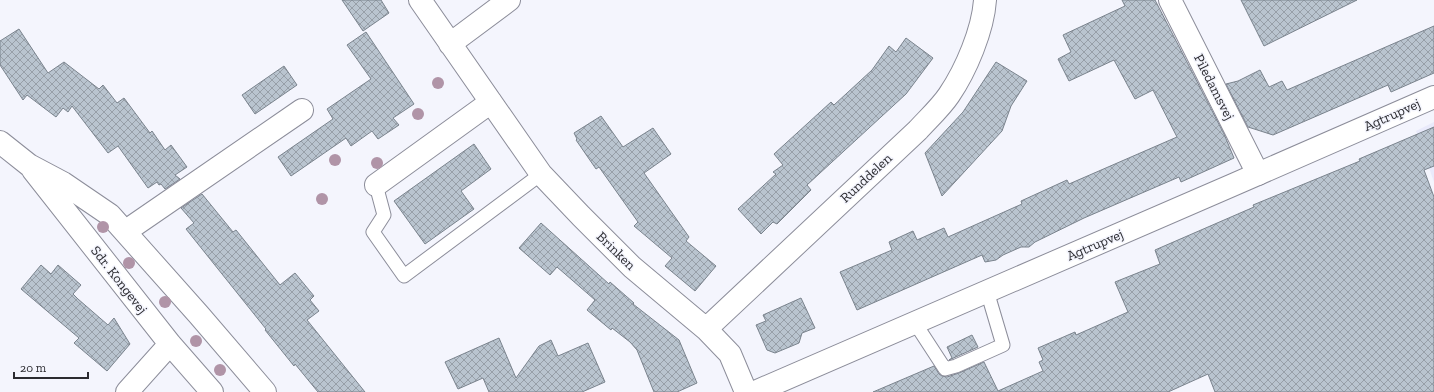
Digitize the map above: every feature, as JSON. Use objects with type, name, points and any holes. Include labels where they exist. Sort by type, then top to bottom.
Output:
[{"type":"street","name":"Brinken","points":[[420,0],[541,174],[632,267],[706,329],[730,354],[746,392]]},
{"type":"street","points":[[450,44],[508,0]]},
{"type":"street","name":"Runddelen","points":[[706,329],[918,130],[949,95],[971,55],[984,10],[985,0]]},
{"type":"street","name":"Piledamsvej","points":[[1170,0],[1258,174]]},
{"type":"street","name":"Agtrupvej","points":[[755,392],[1434,97]]},
{"type":"street","points":[[376,185],[491,102]]},
{"type":"street","points":[[126,231],[302,110]]},
{"type":"street","name":"Sdr. Kongevej","points":[[0,142],[29,165],[63,183],[110,215],[126,231],[265,392]]},
{"type":"street","name":"Sdr. Kongevej","points":[[29,165],[170,344],[212,392]]},
{"type":"street","points":[[127,392],[170,344]]},
{"type":"lane","points":[[376,185],[384,216],[373,232],[404,276],[541,174]]},
{"type":"lane","points":[[915,323],[946,369],[956,366],[1003,345],[987,292]]},
{"type":"shaded area","points":[[1434,122],[1434,182],[1416,131]]},
{"type":"building","points":[[342,0],[381,0],[389,13],[363,31]]},
{"type":"building","points":[[1122,0],[1155,0],[1224,134],[1234,158],[1181,182],[1179,177],[1084,218],[1035,242],[1029,247],[1021,247],[1003,255],[996,260],[985,262],[982,255],[857,310],[840,272],[892,250],[889,242],[913,231],[917,240],[944,228],[948,237],[1022,204],[1021,201],[1067,180],[1069,184],[1177,137],[1153,90],[1135,99],[1114,60],[1069,81],[1058,59],[1071,52],[1063,35],[1125,6]]},
{"type":"building","points":[[1241,0],[1357,0],[1264,46]]},
{"type":"building","points":[[1434,26],[1434,73],[1391,92],[1388,85],[1273,135],[1248,127],[1226,84],[1238,81],[1260,70],[1269,87],[1282,81],[1287,90]]},
{"type":"building","points":[[19,29],[48,73],[64,62],[99,89],[103,85],[117,103],[124,98],[150,133],[152,131],[165,150],[171,145],[187,167],[175,175],[180,179],[165,189],[157,182],[148,188],[118,146],[108,153],[72,106],[68,112],[63,108],[56,117],[27,95],[23,100],[0,65],[0,41]]},
{"type":"building","points":[[366,32],[414,104],[393,118],[399,125],[378,139],[372,131],[351,146],[346,138],[291,176],[278,157],[333,119],[327,109],[371,79],[347,45]]},
{"type":"building","points":[[906,38],[933,58],[906,94],[807,185],[811,190],[777,224],[773,222],[761,234],[738,209],[776,174],[773,172],[783,165],[774,154],[831,102],[834,105],[872,70],[889,46],[896,52]]},
{"type":"building","points":[[996,62],[1027,81],[1011,106],[1002,131],[942,196],[925,153],[963,112]]},
{"type":"building","points":[[284,66],[297,85],[255,114],[242,95]]},
{"type":"building","points":[[601,116],[623,147],[653,128],[671,154],[644,173],[689,237],[686,241],[716,266],[695,291],[665,266],[672,258],[634,226],[638,222],[599,167],[596,169],[576,140],[577,139],[574,133]]},
{"type":"building","points":[[1434,127],[1434,166],[1424,170],[1434,197],[1434,392],[1215,392],[1208,374],[1168,392],[873,392],[934,366],[939,374],[947,377],[984,362],[998,391],[1043,371],[1039,362],[1043,360],[1038,348],[1075,332],[1076,335],[1128,312],[1115,282],[1160,264],[1155,250],[1254,207],[1253,205],[1360,161],[1359,159]]},
{"type":"building","points":[[474,144],[491,169],[461,191],[474,209],[425,244],[394,201]]},
{"type":"building","points":[[202,194],[233,232],[236,230],[280,285],[295,273],[314,296],[310,300],[319,311],[307,320],[365,392],[318,392],[295,364],[294,366],[186,229],[194,223],[181,208]]},
{"type":"building","points":[[541,223],[609,284],[610,282],[634,303],[633,304],[679,340],[697,383],[677,392],[654,392],[637,350],[630,342],[612,328],[611,330],[587,310],[595,300],[557,267],[550,275],[519,248]]},
{"type":"building","points":[[41,265],[51,274],[58,265],[81,285],[73,294],[78,299],[108,325],[114,318],[130,344],[107,371],[74,343],[79,338],[21,289]]},
{"type":"building","points":[[801,298],[815,328],[802,333],[799,343],[775,353],[767,350],[756,325],[766,321],[763,315]]},
{"type":"building","points":[[972,335],[978,347],[949,360],[952,358],[947,347]]},
{"type":"building","points":[[499,338],[516,378],[539,346],[551,340],[558,356],[588,343],[605,382],[582,392],[489,392],[483,378],[458,389],[445,362]]}]
